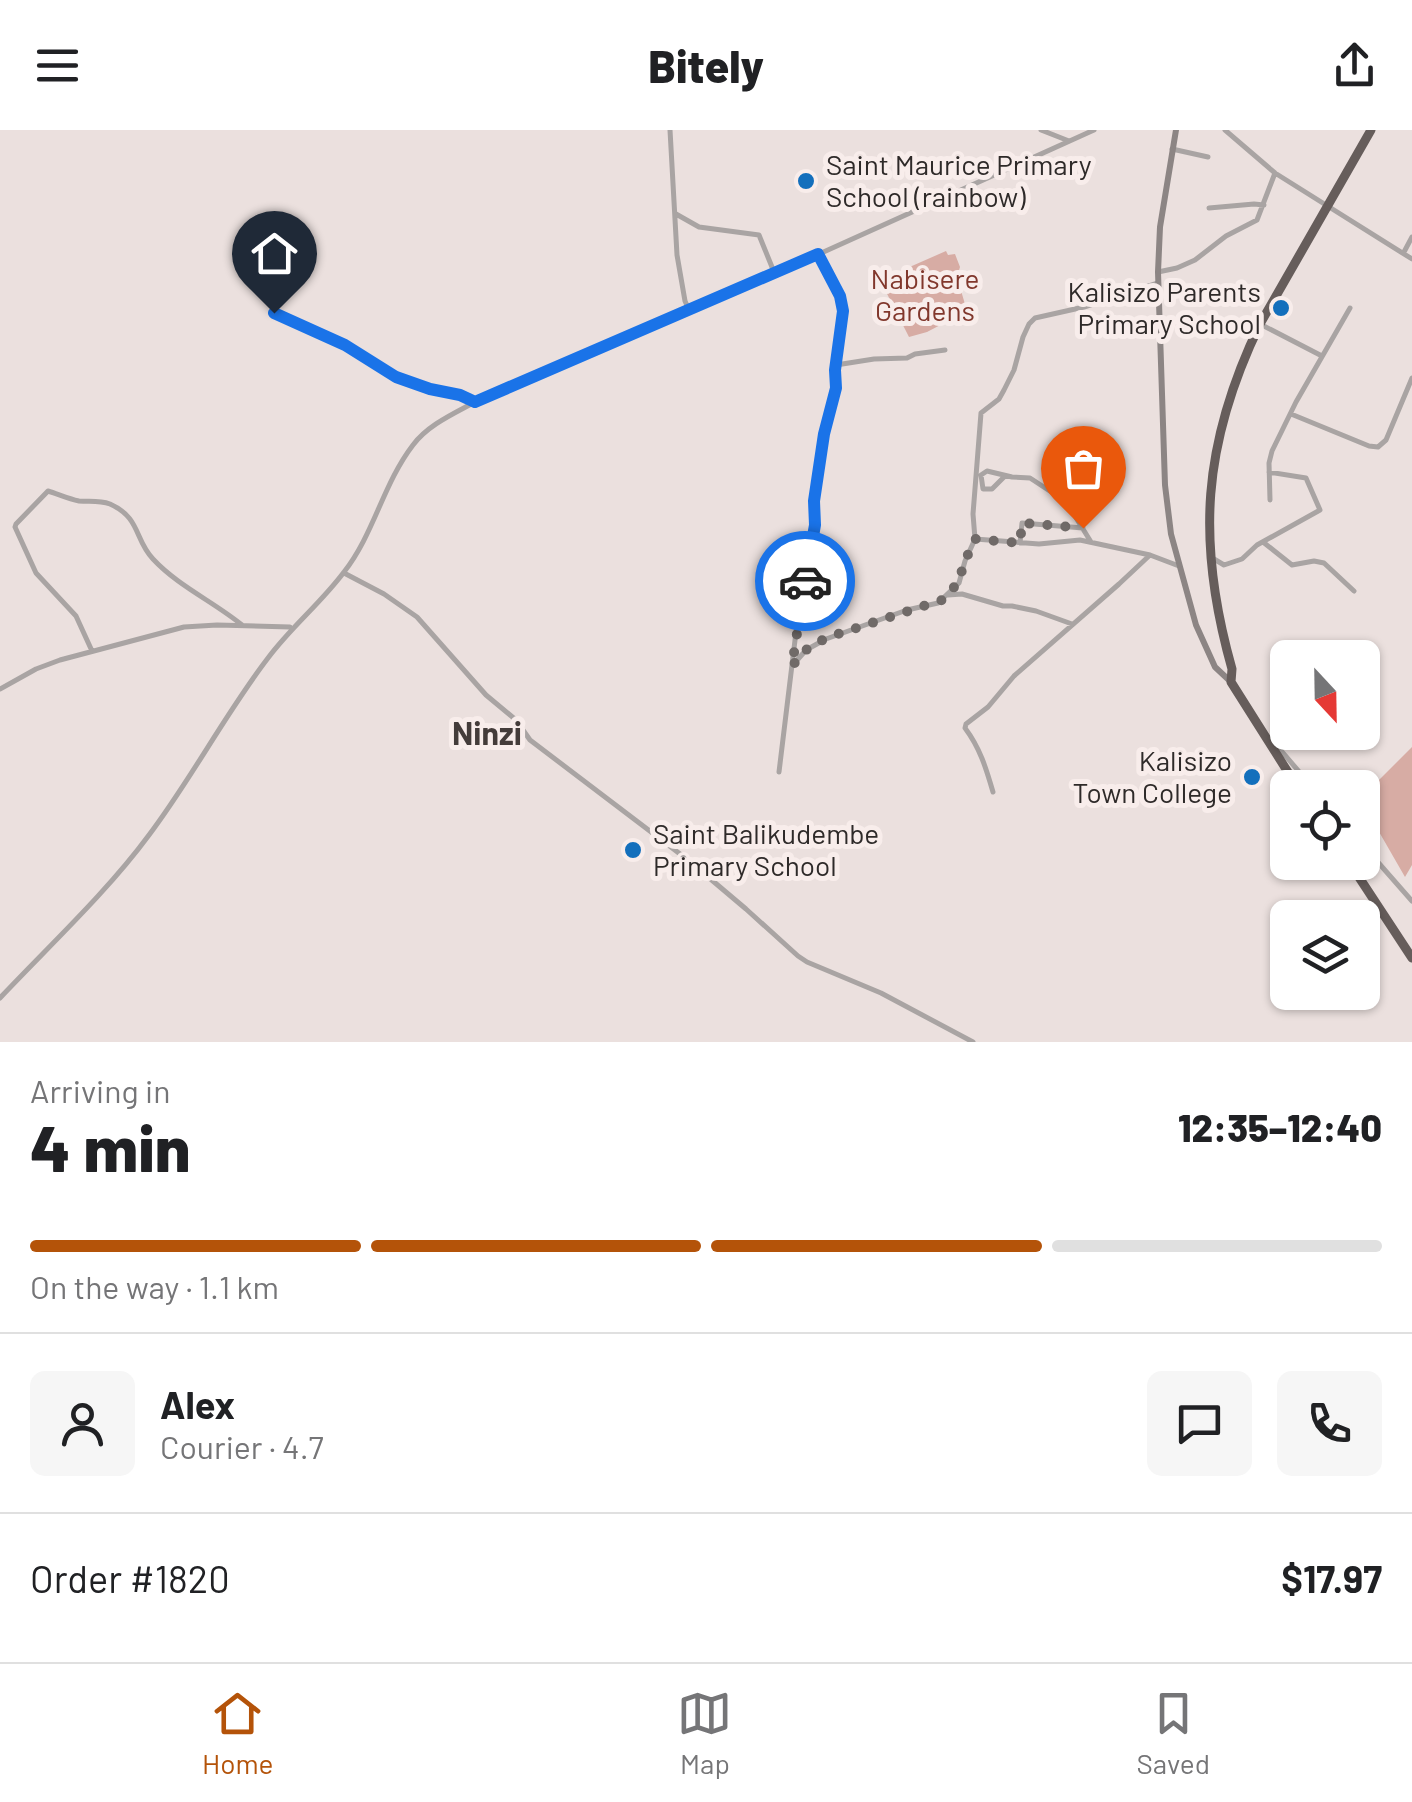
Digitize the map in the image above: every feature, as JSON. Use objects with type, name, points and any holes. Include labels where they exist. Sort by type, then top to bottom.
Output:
[{"type":"highway","points":[[1287,770],[1231,682],[1232,670],[1211,575],[1208,512],[1219,430],[1236,376],[1260,324],[1371,130]]},
{"type":"highway","points":[[1361,880],[1412,958]]},
{"type":"street","points":[[670,130],[677,254],[684,301],[689,310]]},
{"type":"street","points":[[1041,130],[1069,140]]},
{"type":"street","points":[[0,998],[150,834],[267,659],[344,573],[413,445],[442,420],[475,402],[1094,130]]},
{"type":"street","points":[[1176,130],[1160,227],[1158,272],[1164,485],[1178,566],[1196,625],[1216,667],[1231,682]]},
{"type":"street","points":[[1225,130],[1275,173],[1412,259]]},
{"type":"street","points":[[1172,149],[1208,157]]},
{"type":"street","points":[[1158,272],[1195,260],[1226,236],[1254,223],[1275,173]]},
{"type":"street","points":[[1209,208],[1264,205]]},
{"type":"street","points":[[675,214],[699,228],[759,235],[774,272]]},
{"type":"street","points":[[1403,254],[1412,237]]},
{"type":"street","points":[[778,772],[815,525],[814,501],[824,434],[836,388],[842,303],[818,254]]},
{"type":"street","points":[[792,666],[806,650],[826,638],[938,602],[958,583],[975,539],[972,514],[981,413],[1004,390],[1028,324],[1035,318],[1158,283]]},
{"type":"street","points":[[1270,500],[1270,458],[1350,308]]},
{"type":"street","points":[[274,313],[345,345],[396,377],[475,402]]},
{"type":"street","points":[[1260,324],[1322,356]]},
{"type":"street","points":[[836,365],[945,350]]},
{"type":"street","points":[[1291,414],[1378,447],[1386,440],[1412,378]]},
{"type":"street","points":[[1005,476],[992,490],[981,485],[984,472],[1035,480],[1065,502],[1092,542]]},
{"type":"street","points":[[1210,555],[1221,564],[1242,560],[1263,542],[1320,510],[1306,478],[1269,472]]},
{"type":"street","points":[[92,651],[76,616],[36,573],[16,527],[48,492],[79,501],[111,504],[123,512],[136,526],[152,558],[242,625]]},
{"type":"street","points":[[1020,543],[1022,523],[1083,528]]},
{"type":"street","points":[[975,539],[1039,544],[1092,542],[1150,555],[1178,566]]},
{"type":"street","points":[[1263,542],[1292,565],[1314,561],[1324,564],[1354,591]]},
{"type":"street","points":[[992,792],[982,754],[965,726],[984,712],[1014,676],[1150,555]]},
{"type":"street","points":[[344,573],[418,616],[486,695],[516,720],[530,740],[688,860],[798,956],[973,1042]]},
{"type":"street","points":[[945,596],[962,594],[1073,624]]},
{"type":"street","points":[[0,690],[48,664],[184,627],[293,628]]},
{"type":"street","points":[[1260,726],[1298,770]]},
{"type":"street","points":[[1380,864],[1412,900]]},
{"type":"green space","name":"Nabisere Gardens","points":[[946,251],[948,255],[955,254],[960,267],[957,277],[967,311],[909,337],[880,280]]},
{"type":"green space","points":[[1412,747],[1412,865],[1405,877],[1380,834],[1380,779]]},
{"type":"way so far","points":[[805,581],[792,666],[806,650],[826,638],[942,600],[958,583],[975,539],[1020,543],[1022,523],[1083,528]]},
{"type":"place","name":"Saint Maurice Primary School (rainbow)","points":[[806,181]]},
{"type":"place","name":"Kalisizo Parents Primary School","points":[[1281,308]]},
{"type":"place","name":"Kalisizo Town College","points":[[1252,777]]},
{"type":"place","name":"Saint Balikudembe Primary School","points":[[633,850]]},
{"type":"district","name":"Ninzi","points":[[487,734]]},
{"type":"route","points":[[274,313],[345,345],[396,377],[475,402],[818,254],[840,296],[843,311],[836,388],[824,434],[805,581]]}]
